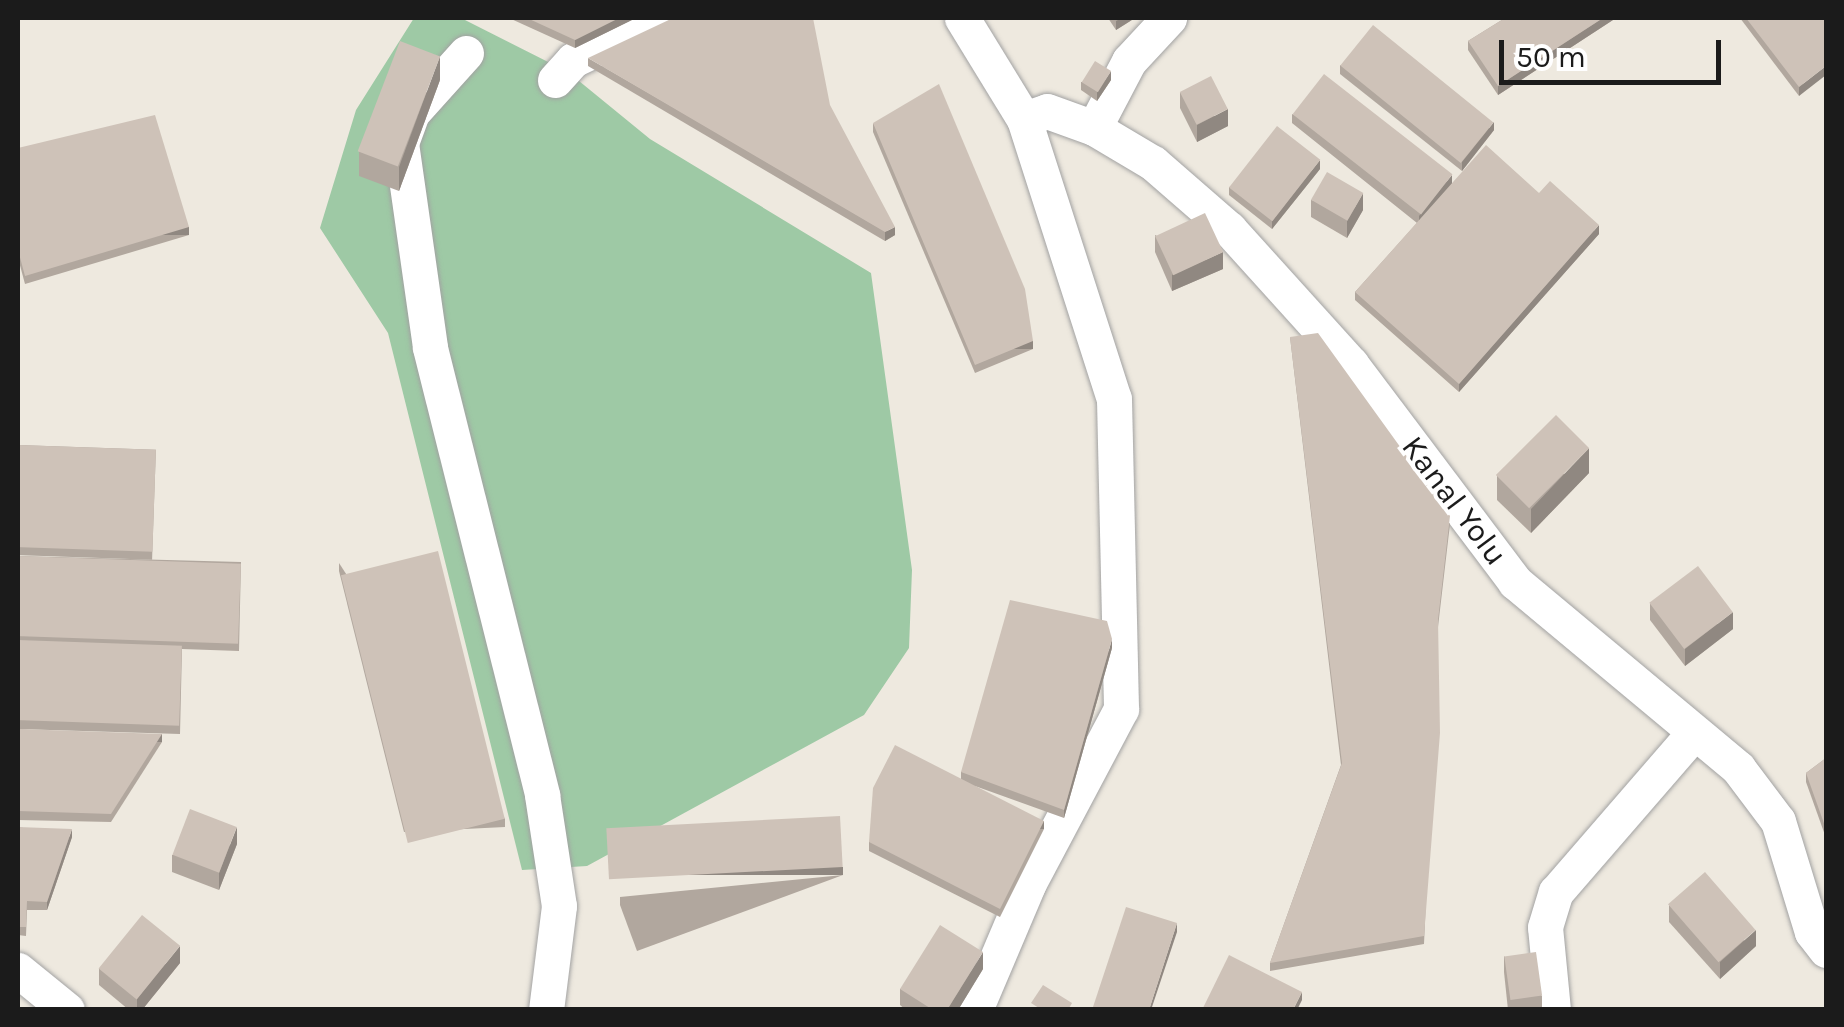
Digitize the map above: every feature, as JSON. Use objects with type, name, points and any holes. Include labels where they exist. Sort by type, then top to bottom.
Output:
[{"type":"street","points":[[555,80],[572,60],[661,18]]},
{"type":"street","points":[[962,18],[1024,119],[1114,399],[1121,710],[1028,885],[975,1010]]},
{"type":"street","points":[[1094,128],[1129,61],[1169,18]]},
{"type":"street","points":[[466,53],[412,113],[401,143],[430,348],[542,795],[560,906],[546,1010]]},
{"type":"street","name":"Kanal Yolu","points":[[1024,119],[1048,111],[1094,128],[1153,162],[1228,229],[1351,364],[1515,582],[1692,734],[1738,768],[1778,821],[1812,932],[1826,950]]},
{"type":"street","points":[[1553,1010],[1545,927],[1556,892],[1692,734]]},
{"type":"street","points":[[18,970],[68,1010]]},
{"type":"green space","points":[[414,18],[461,18],[568,72],[650,139],[871,273],[912,570],[909,648],[864,715],[587,866],[522,870],[388,333],[320,228],[356,110]]},
{"type":"building","points":[[527,18],[619,18],[575,40]]},
{"type":"building","points":[[673,18],[813,18],[830,105],[895,227],[885,232],[588,58]]},
{"type":"building","points":[[1505,18],[1603,18],[1498,86],[1468,41]]},
{"type":"building","points":[[1746,18],[1826,18],[1826,66],[1799,87]]},
{"type":"building","points":[[1373,25],[1493,123],[1461,163],[1340,65]]},
{"type":"building","points":[[400,41],[440,56],[398,167],[358,151]]},
{"type":"building","points":[[1095,61],[1111,71],[1098,92],[1082,82]]},
{"type":"building","points":[[1324,74],[1452,174],[1421,215],[1293,114]]},
{"type":"building","points":[[1211,76],[1228,109],[1197,125],[1180,92]]},
{"type":"building","points":[[939,84],[1025,289],[1033,341],[975,365],[873,123]]},
{"type":"building","points":[[155,115],[189,227],[25,276],[18,250],[18,148]]},
{"type":"building","points":[[1277,126],[1320,160],[1272,221],[1229,187]]},
{"type":"building","points":[[1486,145],[1539,193],[1550,181],[1599,225],[1459,384],[1355,292]]},
{"type":"building","points":[[1327,172],[1363,193],[1347,221],[1311,200]]},
{"type":"building","points":[[1205,213],[1223,252],[1173,275],[1155,236]]},
{"type":"building","points":[[1318,333],[1450,516],[1438,620],[1440,733],[1424,936],[1270,963],[1342,763],[1290,337]]},
{"type":"building","points":[[1556,415],[1589,448],[1529,508],[1496,475]]},
{"type":"building","points":[[18,445],[156,450],[152,552],[18,547]]},
{"type":"building","points":[[438,551],[505,819],[408,843],[341,575]]},
{"type":"building","points":[[18,556],[241,564],[238,644],[18,636]]},
{"type":"building","points":[[1698,566],[1733,612],[1684,649],[1649,603]]},
{"type":"building","points":[[1010,600],[1107,621],[1112,639],[1064,810],[961,772]]},
{"type":"building","points":[[18,640],[182,646],[179,726],[18,720]]},
{"type":"building","points":[[18,729],[162,734],[111,814],[18,811]]},
{"type":"building","points":[[895,745],[1044,821],[1000,909],[869,842],[873,788]]},
{"type":"building","points":[[1826,758],[1826,829],[1806,773]]},
{"type":"building","points":[[190,809],[237,827],[219,873],[172,855]]},
{"type":"building","points":[[840,816],[843,867],[609,879],[606,828]]},
{"type":"building","points":[[18,827],[72,829],[47,902],[27,901],[26,927],[18,927]]},
{"type":"building","points":[[1705,872],[1756,930],[1719,962],[1668,904]]},
{"type":"building","points":[[1126,907],[1177,923],[1149,1010],[1092,1010]]},
{"type":"building","points":[[142,915],[180,946],[137,999],[99,969]]},
{"type":"building","points":[[940,925],[983,952],[947,1010],[933,1010],[900,989]]},
{"type":"building","points":[[1536,952],[1542,996],[1510,1000],[1504,956]]},
{"type":"building","points":[[1229,955],[1302,992],[1293,1010],[1202,1010]]},
{"type":"building","points":[[1043,985],[1072,1003],[1068,1010],[1042,1010],[1031,1003]]}]
